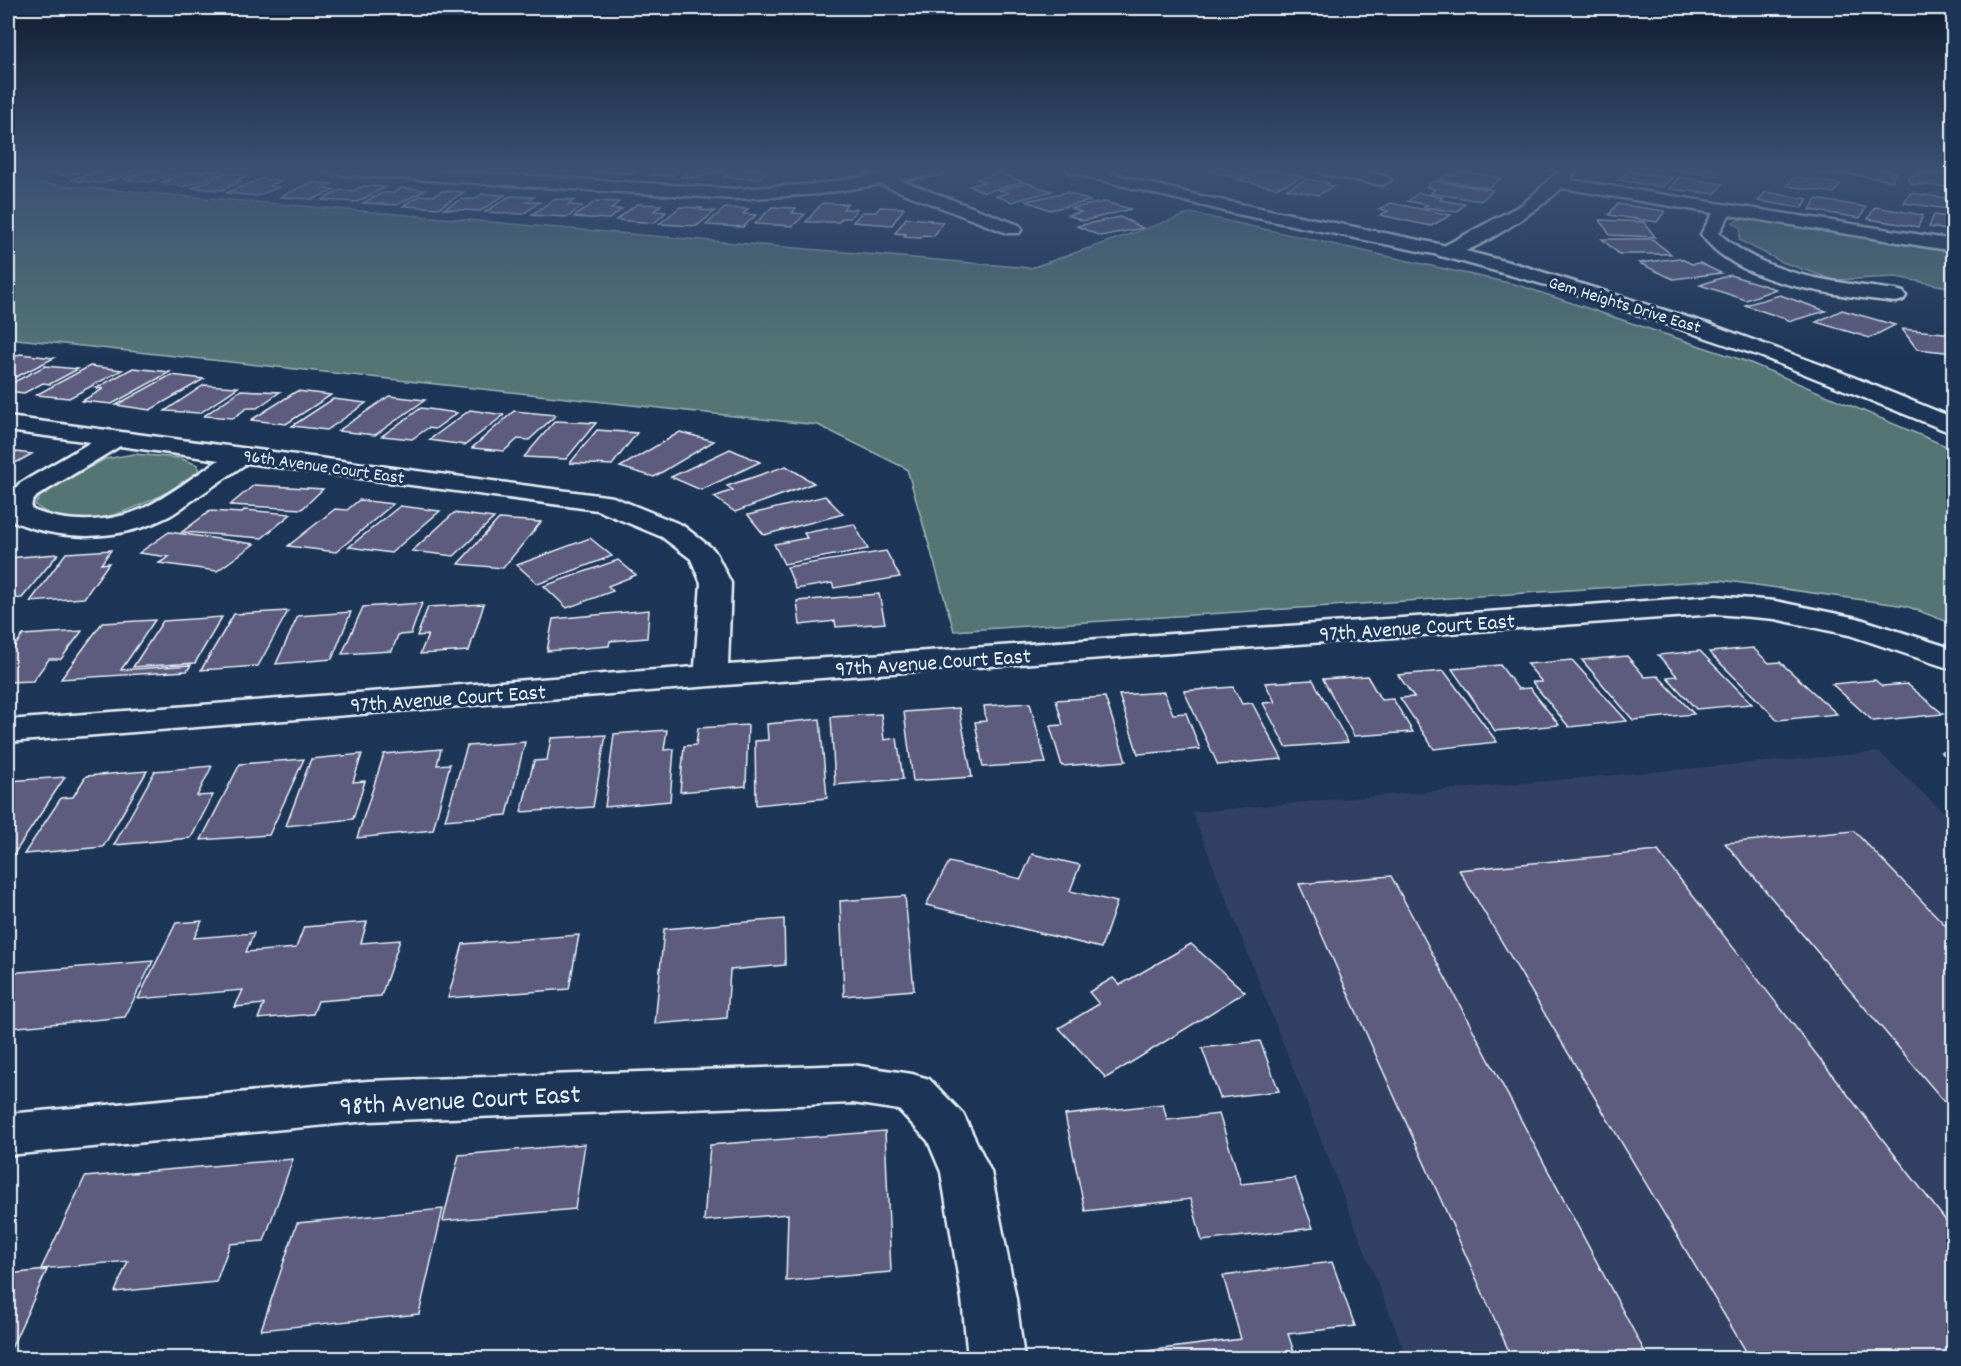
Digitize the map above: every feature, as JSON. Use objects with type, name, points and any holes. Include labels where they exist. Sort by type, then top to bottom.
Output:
[{"type":"street","name":"Gem Heights Drive East","points":[[1349,233],[1448,252],[1613,299],[1701,327],[1789,359],[1953,427]]},
{"type":"street","points":[[1448,252],[1486,233]]},
{"type":"street","points":[[1711,233],[1718,245],[1760,268],[1815,284],[1896,296]]},
{"type":"street","points":[[1871,233],[1953,246]]},
{"type":"street","name":"96th Avenue Court East","points":[[8,424],[603,503],[672,531],[703,555],[716,583],[711,676]]},
{"type":"street","points":[[117,438],[28,490],[19,501],[17,513],[32,522],[60,527],[87,528],[130,521],[155,513],[243,455]]},
{"type":"street","name":"97th Avenue Court East","points":[[8,731],[711,676],[1716,605],[1775,610],[1857,627],[1953,660]]},
{"type":"street","name":"98th Avenue Court East","points":[[8,1135],[368,1101],[853,1084],[912,1094],[946,1128],[966,1172],[989,1299],[996,1359]]},
{"type":"shaded area","points":[[1879,752],[1953,821],[1953,1358],[1407,1358],[1192,812]]},
{"type":"green space","points":[[8,233],[616,233],[1031,268],[1134,233],[1281,233],[1518,285],[1748,362],[1953,449],[1953,624],[1906,606],[1720,580],[954,631],[907,469],[818,425],[8,338]]},
{"type":"green space","points":[[1740,233],[1835,233],[1953,252],[1953,288],[1896,277],[1834,280],[1782,262],[1739,240]]},
{"type":"green space","points":[[134,454],[179,458],[198,465],[198,473],[157,498],[115,514],[94,519],[73,520],[53,515],[35,505],[42,493],[105,459]]},
{"type":"building","points":[[895,233],[936,233],[934,236],[923,235],[921,238],[904,237],[906,234]]},
{"type":"building","points":[[1093,233],[1117,233],[1100,236]]},
{"type":"building","points":[[1608,233],[1652,233],[1655,237],[1610,235]]},
{"type":"building","points":[[1602,239],[1652,239],[1671,254],[1619,254]]},
{"type":"building","points":[[1679,258],[1692,264],[1700,263],[1721,273],[1673,279],[1639,263]]},
{"type":"building","points":[[1730,275],[1776,289],[1746,300],[1700,285]]},
{"type":"building","points":[[1780,295],[1826,311],[1791,321],[1745,305]]},
{"type":"building","points":[[1842,310],[1895,325],[1870,338],[1816,322]]},
{"type":"building","points":[[1902,329],[1954,334],[1954,353],[1917,349]]},
{"type":"building","points":[[20,354],[54,358],[8,381],[8,360]]},
{"type":"building","points":[[45,366],[78,369],[50,384],[43,383],[24,393],[8,391],[8,385]]},
{"type":"building","points":[[90,366],[122,370],[69,398],[36,395]]},
{"type":"building","points":[[133,368],[170,372],[112,404],[82,401],[103,389],[96,388]]},
{"type":"building","points":[[171,375],[204,379],[150,410],[116,405]]},
{"type":"building","points":[[204,385],[238,387],[200,413],[165,411]]},
{"type":"building","points":[[241,390],[280,392],[257,408],[247,408],[233,418],[204,416]]},
{"type":"building","points":[[297,391],[331,395],[286,424],[251,420]]},
{"type":"building","points":[[389,396],[425,400],[375,435],[338,431]]},
{"type":"building","points":[[333,399],[366,403],[327,430],[292,426]]},
{"type":"building","points":[[421,408],[457,413],[435,429],[428,428],[412,439],[382,436]]},
{"type":"building","points":[[470,410],[504,415],[465,445],[429,440]]},
{"type":"building","points":[[514,411],[556,415],[529,440],[518,439],[504,451],[472,448]]},
{"type":"building","points":[[555,421],[596,423],[566,459],[524,457]]},
{"type":"building","points":[[597,430],[637,433],[612,465],[570,463]]},
{"type":"building","points":[[680,432],[714,441],[654,477],[620,467]]},
{"type":"building","points":[[730,449],[760,462],[701,490],[671,477]]},
{"type":"building","points":[[8,451],[32,454],[8,467]]},
{"type":"building","points":[[786,466],[814,483],[735,512],[714,497],[733,490],[727,486]]},
{"type":"building","points":[[254,485],[323,489],[302,509],[230,505]]},
{"type":"building","points":[[825,496],[843,514],[764,535],[748,515]]},
{"type":"building","points":[[359,500],[393,504],[336,552],[288,546],[335,509],[347,510]]},
{"type":"building","points":[[400,506],[440,511],[391,553],[349,547]]},
{"type":"building","points":[[244,510],[291,514],[262,538],[182,532],[210,511],[241,513]]},
{"type":"building","points":[[454,513],[494,518],[454,556],[412,551]]},
{"type":"building","points":[[499,519],[541,522],[503,568],[458,564]]},
{"type":"building","points":[[854,524],[868,549],[784,564],[774,544],[807,538],[804,533]]},
{"type":"building","points":[[169,532],[254,544],[217,571],[159,563],[169,557],[139,553]]},
{"type":"building","points":[[590,538],[612,556],[538,584],[517,565]]},
{"type":"building","points":[[111,550],[101,564],[109,563],[84,598],[30,602],[66,553]]},
{"type":"building","points":[[886,551],[900,577],[834,588],[832,583],[796,589],[787,567]]},
{"type":"building","points":[[58,554],[22,598],[8,599],[8,558]]},
{"type":"building","points":[[618,560],[636,575],[608,586],[613,591],[567,608],[544,586]]},
{"type":"building","points":[[879,594],[885,623],[836,627],[835,621],[800,625],[797,601]]},
{"type":"building","points":[[422,603],[411,634],[398,635],[392,651],[342,654],[363,607]]},
{"type":"building","points":[[484,604],[469,651],[420,654],[428,635],[417,636],[428,607]]},
{"type":"building","points":[[649,610],[647,638],[610,641],[609,646],[547,651],[553,619]]},
{"type":"building","points":[[288,611],[258,666],[201,670],[234,614]]},
{"type":"building","points":[[351,612],[332,659],[276,664],[298,616]]},
{"type":"building","points":[[222,617],[195,663],[133,667],[163,621]]},
{"type":"building","points":[[155,620],[121,670],[191,665],[187,671],[61,679],[102,623]]},
{"type":"building","points":[[82,631],[61,659],[49,659],[33,681],[8,682],[8,655],[23,635]]},
{"type":"building","points":[[1753,648],[1769,663],[1780,662],[1837,714],[1778,720],[1709,652]]},
{"type":"building","points":[[1700,651],[1752,704],[1696,709],[1667,677],[1677,676],[1658,655]]},
{"type":"building","points":[[1627,656],[1645,677],[1658,676],[1694,714],[1633,720],[1582,660]]},
{"type":"building","points":[[1572,660],[1627,721],[1569,727],[1532,682],[1542,682],[1527,664]]},
{"type":"building","points":[[1500,665],[1518,689],[1530,688],[1559,725],[1495,731],[1452,669]]},
{"type":"building","points":[[1444,671],[1497,742],[1434,749],[1400,698],[1414,697],[1398,675]]},
{"type":"building","points":[[1367,676],[1381,700],[1393,699],[1413,732],[1354,736],[1323,679]]},
{"type":"building","points":[[1313,680],[1348,742],[1286,747],[1263,703],[1275,702],[1265,683]]},
{"type":"building","points":[[1875,680],[1882,686],[1907,684],[1943,714],[1873,721],[1832,684]]},
{"type":"building","points":[[1233,687],[1242,704],[1252,703],[1282,759],[1218,765],[1184,691]]},
{"type":"building","points":[[1164,692],[1173,714],[1186,713],[1200,749],[1138,754],[1119,695]]},
{"type":"building","points":[[1105,697],[1126,761],[1062,766],[1050,726],[1063,725],[1056,700]]},
{"type":"building","points":[[1030,703],[1046,763],[983,767],[975,722],[986,721],[984,706]]},
{"type":"building","points":[[959,708],[972,777],[913,781],[904,712]]},
{"type":"building","points":[[881,714],[884,740],[897,738],[903,779],[835,785],[831,717]]},
{"type":"building","points":[[820,719],[827,798],[756,805],[755,741],[768,740],[767,724]]},
{"type":"building","points":[[748,725],[746,786],[680,792],[684,746],[696,745],[698,728]]},
{"type":"building","points":[[667,730],[664,750],[674,749],[670,801],[605,807],[614,734]]},
{"type":"building","points":[[606,735],[593,807],[521,812],[534,761],[547,760],[551,738]]},
{"type":"building","points":[[525,742],[507,815],[445,820],[467,746]]},
{"type":"building","points":[[441,749],[437,765],[450,764],[433,830],[357,838],[384,754]]},
{"type":"building","points":[[1954,751],[1954,763],[1941,752]]},
{"type":"building","points":[[362,754],[353,782],[365,781],[353,819],[286,826],[311,759]]},
{"type":"building","points":[[304,759],[269,835],[201,840],[240,764]]},
{"type":"building","points":[[212,766],[197,796],[213,795],[191,838],[114,845],[155,771]]},
{"type":"building","points":[[147,771],[103,847],[24,854],[61,798],[73,797],[86,776]]},
{"type":"building","points":[[65,777],[12,857],[8,857],[8,781]]},
{"type":"building","points":[[1854,831],[1954,934],[1954,1113],[1725,843]]},
{"type":"building","points":[[1658,851],[1954,1231],[1954,1358],[1750,1358],[1459,870]]},
{"type":"building","points":[[1032,854],[1080,865],[1070,891],[1117,902],[1101,948],[926,905],[949,862],[1021,879]]},
{"type":"building","points":[[1391,876],[1648,1358],[1512,1358],[1299,884]]},
{"type":"building","points":[[905,896],[914,990],[844,996],[840,901]]},
{"type":"building","points":[[784,919],[785,965],[730,970],[727,1018],[655,1024],[664,929]]},
{"type":"building","points":[[202,921],[194,938],[254,933],[246,952],[296,948],[304,927],[367,922],[361,943],[400,940],[381,996],[318,1001],[313,1014],[258,1019],[264,1004],[235,1007],[243,990],[138,999],[176,923]]},
{"type":"building","points":[[579,935],[569,989],[448,998],[463,944]]},
{"type":"building","points":[[1191,944],[1245,992],[1106,1078],[1059,1028],[1099,1004],[1089,992],[1113,978],[1120,985]]},
{"type":"building","points":[[153,961],[125,1017],[8,1028],[8,973]]},
{"type":"building","points":[[1260,1041],[1279,1091],[1220,1098],[1202,1048]]},
{"type":"building","points":[[1163,1104],[1167,1120],[1219,1114],[1241,1184],[1295,1178],[1313,1228],[1202,1241],[1191,1199],[1085,1211],[1065,1115]]},
{"type":"building","points":[[885,1131],[891,1272],[786,1281],[788,1214],[704,1221],[710,1145]]},
{"type":"building","points":[[585,1144],[575,1209],[443,1221],[459,1155]]},
{"type":"building","points":[[293,1159],[264,1241],[230,1244],[216,1282],[115,1292],[128,1261],[41,1269],[85,1177]]},
{"type":"building","points":[[443,1209],[419,1314],[261,1330],[297,1223]]},
{"type":"building","points":[[1332,1262],[1355,1326],[1288,1334],[1296,1358],[1139,1358],[1138,1352],[1241,1339],[1223,1276]]},
{"type":"building","points":[[47,1270],[8,1355],[8,1274]]},
{"type":"building","points":[[789,1353],[789,1358],[743,1358]]}]
